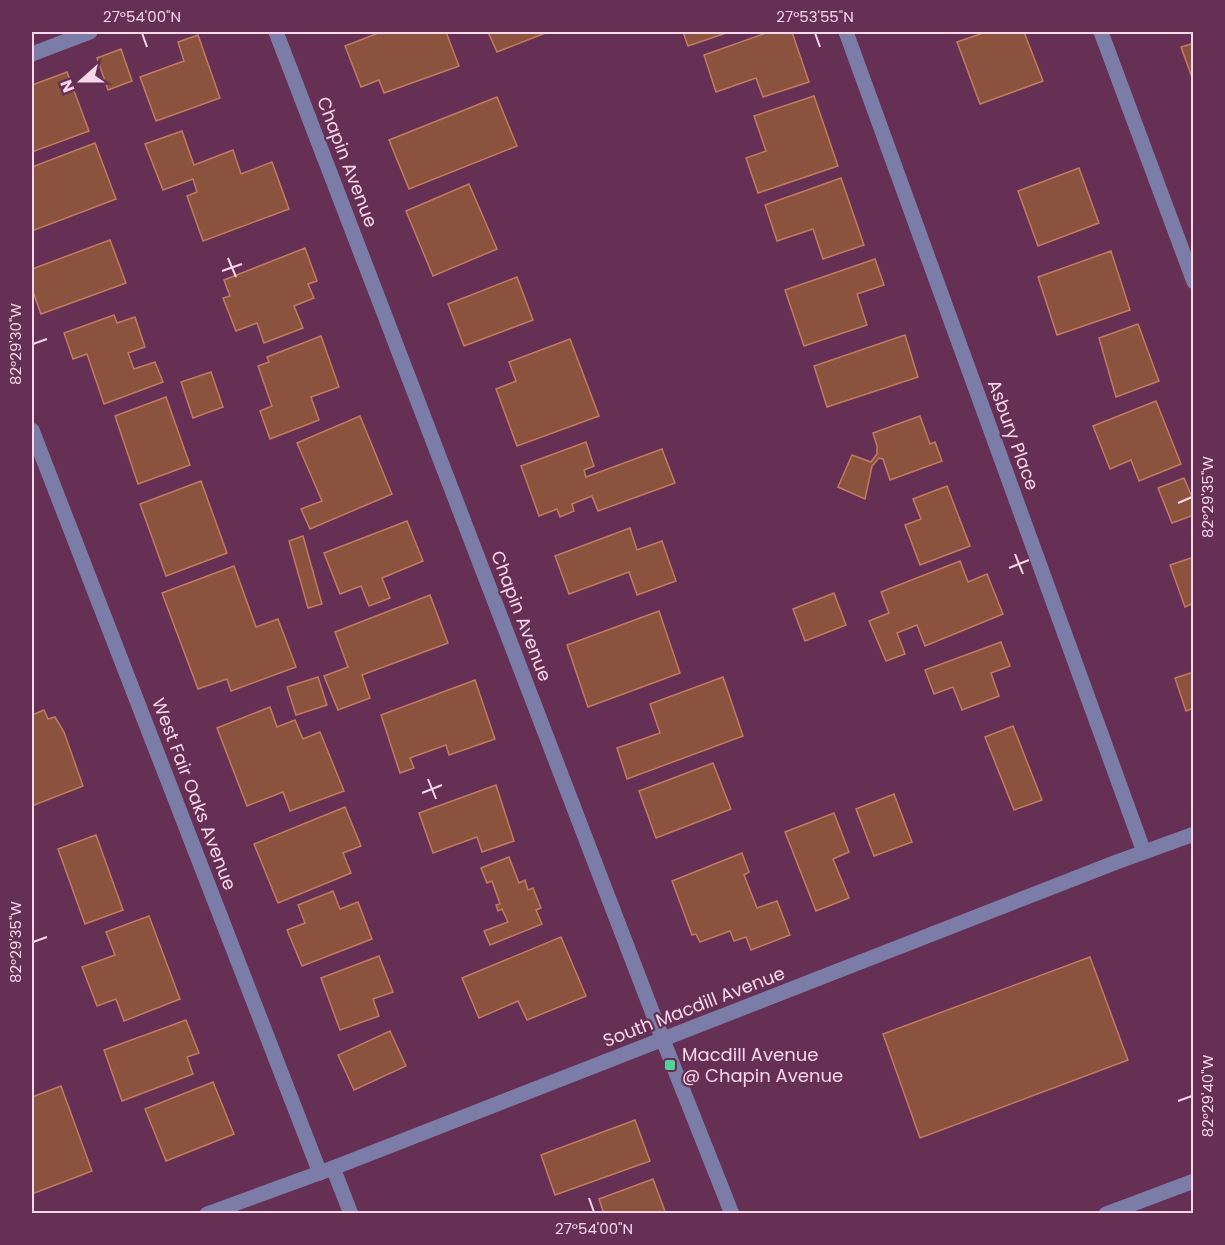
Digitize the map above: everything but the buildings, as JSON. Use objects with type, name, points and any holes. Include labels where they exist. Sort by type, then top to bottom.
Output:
[{"type":"street","points":[[32,54],[90,32]]},
{"type":"street","name":"Chapin Avenue","points":[[276,32],[732,1214]]},
{"type":"street","name":"Asbury Place","points":[[846,32],[1144,852]]},
{"type":"street","points":[[1101,32],[1194,282]]},
{"type":"street","name":"West Fair Oaks Avenue","points":[[32,430],[327,1170],[351,1214]]},
{"type":"street","name":"South Macdill Avenue","points":[[207,1214],[327,1170],[1194,834]]},
{"type":"street","points":[[1106,1214],[1194,1180]]},
{"type":"place","name":"Macdill Avenue @ Chapin Avenue","points":[[670,1065]]}]
